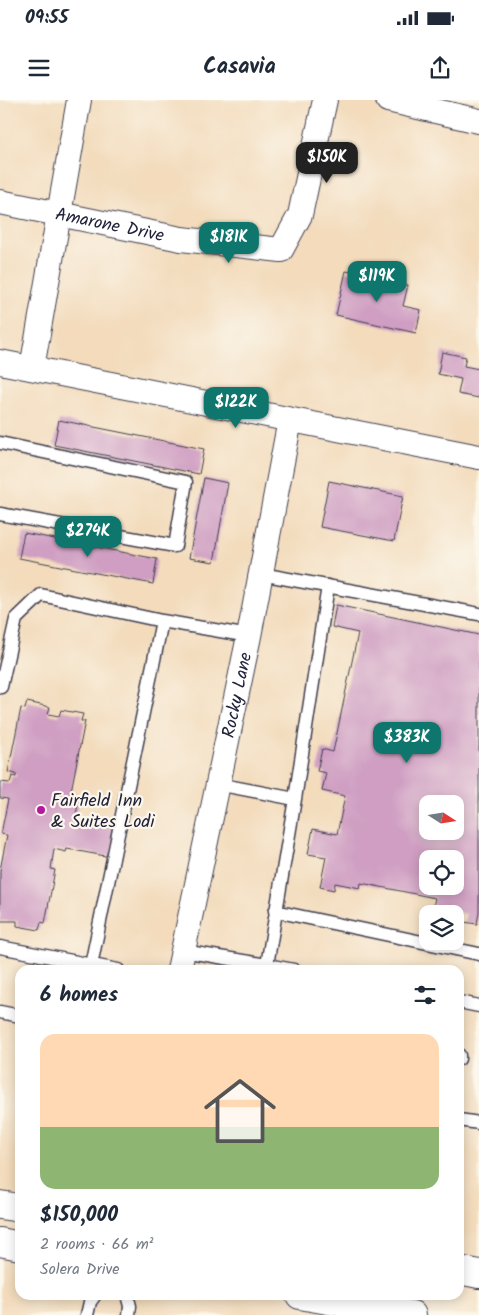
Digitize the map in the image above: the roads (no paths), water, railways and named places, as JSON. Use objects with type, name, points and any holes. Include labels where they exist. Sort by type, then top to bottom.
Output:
[{"type":"street","points":[[32,368],[79,100]]},
{"type":"street","name":"Amarone Drive","points":[[0,202],[181,239],[281,250],[300,215],[325,100]]},
{"type":"street","points":[[388,100],[479,121]]},
{"type":"street","points":[[0,362],[479,457]]},
{"type":"street","name":"Rocky Lane","points":[[181,960],[216,784],[249,636],[290,420]]},
{"type":"street","points":[[0,1205],[15,1207]]},
{"type":"street","points":[[0,1242],[15,1245]]},
{"type":"street","points":[[464,1271],[479,1274]]},
{"type":"street","points":[[328,1300],[412,1315]]},
{"type":"lane","points":[[0,443],[186,482],[175,546],[0,514]]},
{"type":"lane","points":[[261,574],[479,614]]},
{"type":"lane","points":[[181,960],[267,965],[274,912],[295,799],[328,586]]},
{"type":"lane","points":[[1,687],[16,619],[41,595],[162,621],[249,636]]},
{"type":"lane","points":[[91,965],[162,621]]},
{"type":"lane","points":[[216,784],[295,799]]},
{"type":"lane","points":[[274,912],[479,954]]},
{"type":"lane","points":[[0,947],[82,965]]},
{"type":"lane","points":[[464,1003],[479,1006]]},
{"type":"lane","points":[[0,1012],[15,1015]]},
{"type":"lane","points":[[464,1121],[479,1123]]},
{"type":"lane","points":[[87,1315],[91,1300]]},
{"type":"lane","points":[[128,1315],[129,1300]]},
{"type":"place","name":"Fairfield Inn & Suites Lodi","points":[[41,810]]}]
